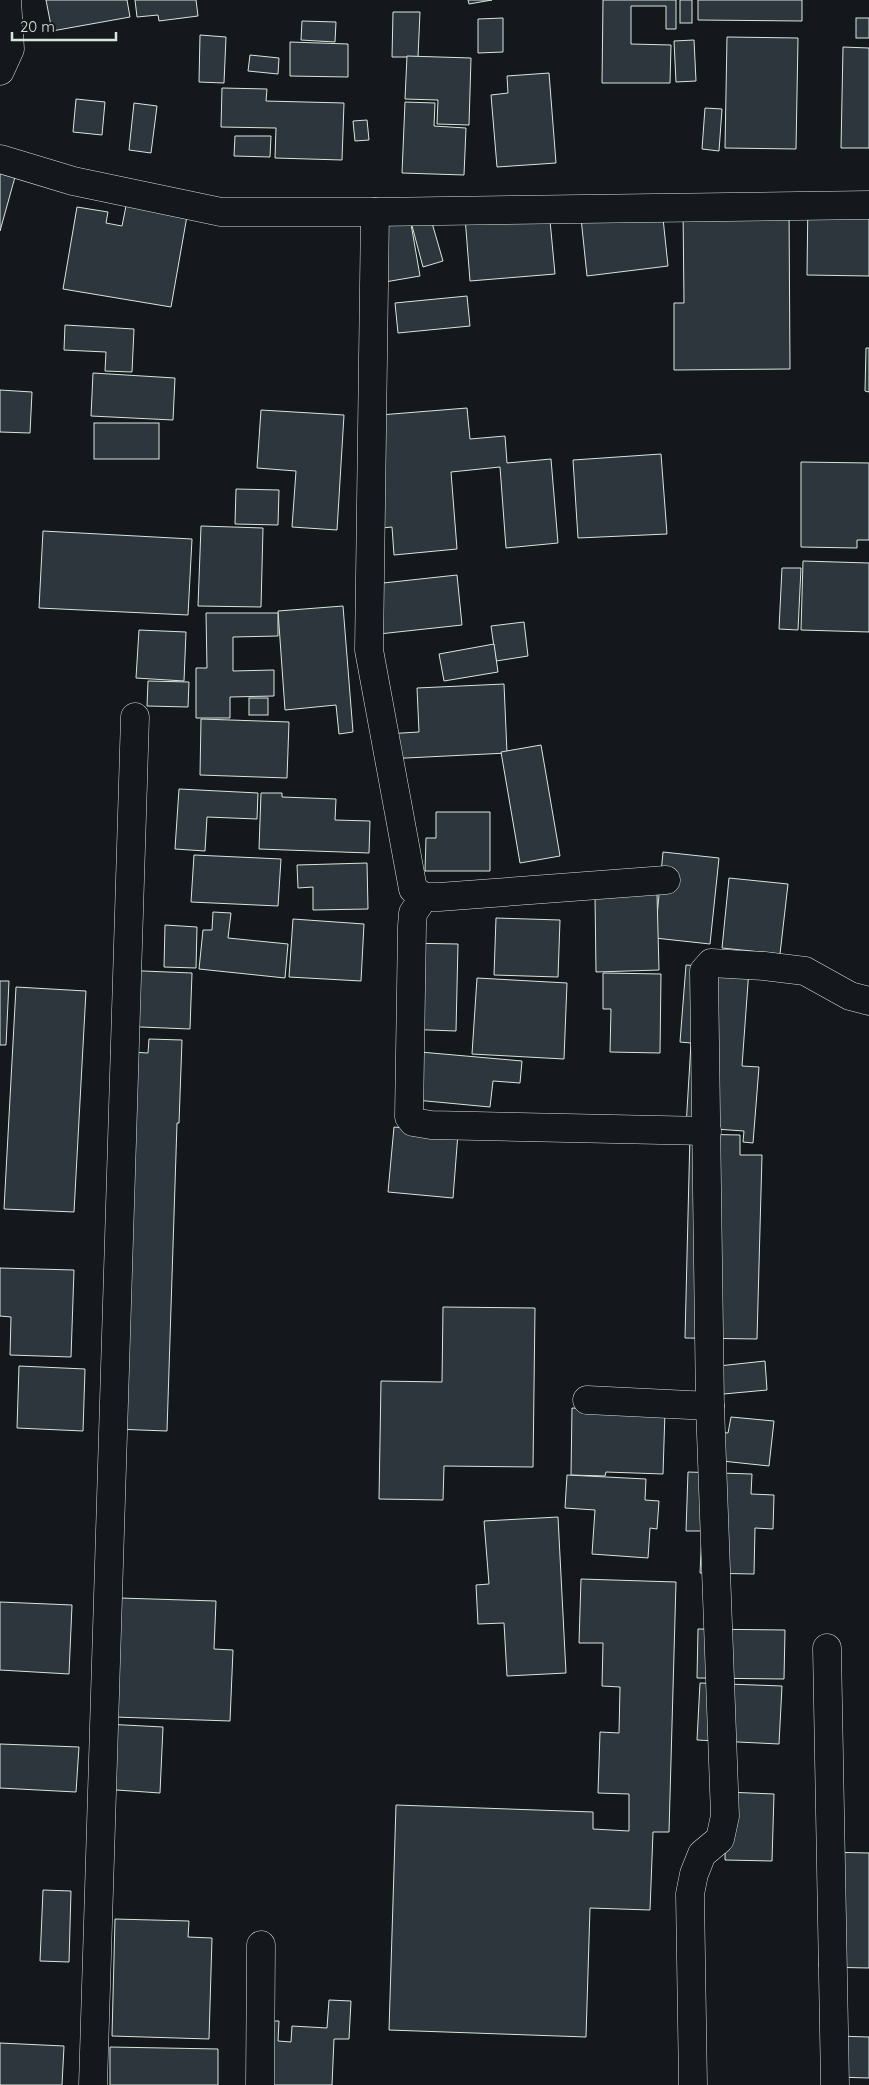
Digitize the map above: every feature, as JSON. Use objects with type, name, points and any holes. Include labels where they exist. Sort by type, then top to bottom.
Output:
[{"type":"street","points":[[0,71],[10,50],[7,0]]},
{"type":"street","points":[[0,159],[73,181],[221,212],[375,212],[869,205]]},
{"type":"street","points":[[375,212],[368,650],[413,889],[424,897],[439,897],[666,880]]},
{"type":"street","points":[[93,2085],[101,1721],[135,717]]},
{"type":"street","points":[[424,897],[413,913],[412,926],[410,1117],[413,1122],[431,1125],[707,1131]]},
{"type":"street","points":[[693,2085],[690,1894],[694,1874],[702,1854],[720,1839],[725,1816],[710,1406],[704,971],[711,963],[764,966],[805,971],[850,996],[869,1001]]},
{"type":"street","points":[[587,1400],[710,1406]]},
{"type":"street","points":[[828,1648],[835,2085]]},
{"type":"street","points":[[260,2085],[261,1945]]},
{"type":"building","points":[[46,0],[127,0],[130,17],[52,31]]},
{"type":"building","points":[[135,0],[196,0],[198,16],[159,21],[158,15],[137,17]]},
{"type":"building","points":[[468,0],[492,0],[469,4]]},
{"type":"building","points":[[603,0],[676,0],[676,29],[666,29],[666,6],[631,6],[631,44],[671,45],[670,83],[602,83]]},
{"type":"building","points":[[680,0],[692,0],[692,23],[680,23]]},
{"type":"building","points":[[698,0],[802,0],[802,21],[698,20]]},
{"type":"building","points":[[393,12],[420,12],[418,57],[392,57]]},
{"type":"building","points":[[503,18],[503,52],[478,53],[478,19]]},
{"type":"building","points":[[856,18],[869,18],[869,38],[856,38]]},
{"type":"building","points":[[302,21],[336,22],[335,42],[301,40]]},
{"type":"building","points":[[200,35],[226,37],[224,83],[199,82]]},
{"type":"building","points":[[727,37],[798,38],[796,149],[725,148]]},
{"type":"building","points":[[694,40],[696,81],[676,82],[674,41]]},
{"type":"building","points":[[290,42],[348,44],[348,77],[290,76]]},
{"type":"building","points":[[843,47],[869,48],[869,148],[841,148]]},
{"type":"building","points":[[250,55],[279,58],[278,74],[248,71]]},
{"type":"building","points":[[407,56],[471,58],[469,125],[437,124],[438,100],[405,99]]},
{"type":"building","points":[[549,73],[556,163],[497,167],[491,95],[508,93],[507,76]]},
{"type":"building","points":[[222,88],[267,89],[266,101],[344,103],[342,160],[275,158],[276,128],[221,127]]},
{"type":"building","points":[[76,99],[105,102],[102,135],[73,132]]},
{"type":"building","points":[[405,102],[435,103],[434,126],[466,128],[464,175],[402,173]]},
{"type":"building","points":[[134,103],[157,106],[151,153],[129,150]]},
{"type":"building","points":[[705,108],[722,109],[719,151],[702,149]]},
{"type":"building","points":[[367,120],[369,140],[355,141],[353,121]]},
{"type":"building","points":[[235,136],[271,136],[270,157],[234,156]]},
{"type":"building","points":[[0,172],[15,177],[0,231]]},
{"type":"building","points":[[808,196],[869,197],[869,276],[807,275]]},
{"type":"building","points":[[661,199],[668,266],[587,276],[580,208]]},
{"type":"building","points":[[126,206],[187,216],[171,307],[63,289],[77,207],[108,212],[106,223],[122,226]]},
{"type":"building","points":[[789,206],[790,369],[674,370],[674,303],[684,303],[683,207]]},
{"type":"building","points":[[549,210],[555,274],[470,281],[465,217]]},
{"type":"building","points":[[430,216],[443,261],[423,267],[411,222]]},
{"type":"building","points":[[410,218],[420,276],[379,283],[369,225]]},
{"type":"building","points":[[467,296],[470,326],[398,333],[395,303]]},
{"type":"building","points":[[65,325],[134,329],[132,372],[105,371],[106,352],[64,350]]},
{"type":"building","points":[[866,348],[869,348],[869,392],[865,391]]},
{"type":"building","points":[[93,373],[175,378],[173,420],[91,416]]},
{"type":"building","points":[[0,390],[32,392],[30,433],[0,432]]},
{"type":"building","points":[[467,408],[470,439],[505,436],[507,463],[551,459],[558,543],[506,548],[500,467],[451,472],[457,549],[394,555],[392,527],[382,528],[380,415]]},
{"type":"building","points":[[261,410],[344,415],[337,530],[292,527],[296,471],[257,468]]},
{"type":"building","points":[[94,423],[159,423],[159,459],[94,459]]},
{"type":"building","points":[[661,454],[667,534],[578,538],[573,460]]},
{"type":"building","points":[[801,462],[869,463],[869,540],[857,540],[857,548],[801,547]]},
{"type":"building","points":[[236,489],[279,490],[278,525],[235,524]]},
{"type":"building","points":[[201,526],[263,528],[261,607],[198,606]]},
{"type":"building","points":[[43,531],[192,539],[188,615],[39,608]]},
{"type":"building","points":[[803,561],[869,563],[869,632],[801,630]]},
{"type":"building","points":[[782,568],[801,568],[798,630],[779,629]]},
{"type":"building","points":[[457,575],[462,625],[379,634],[374,584]]},
{"type":"building","points":[[343,606],[353,732],[339,734],[336,705],[285,710],[278,611]]},
{"type":"building","points":[[206,613],[278,613],[278,636],[233,637],[233,671],[274,670],[274,696],[230,697],[230,718],[196,718],[196,668],[207,668]]},
{"type":"building","points":[[524,622],[528,656],[496,661],[491,626]]},
{"type":"building","points":[[139,630],[186,632],[184,681],[136,678]]},
{"type":"building","points":[[494,644],[498,672],[444,681],[439,654]]},
{"type":"building","points":[[148,681],[189,682],[188,707],[147,706]]},
{"type":"building","points":[[504,684],[507,753],[386,759],[385,734],[419,732],[417,688]]},
{"type":"building","points":[[249,698],[268,698],[268,715],[249,715]]},
{"type":"building","points":[[201,719],[289,722],[287,778],[200,775]]},
{"type":"building","points":[[541,745],[560,856],[520,863],[501,752]]},
{"type":"building","points":[[179,789],[258,793],[257,819],[207,817],[205,851],[175,849]]},
{"type":"building","points":[[261,793],[282,793],[282,797],[336,799],[335,820],[370,821],[369,853],[259,849]]},
{"type":"building","points":[[436,812],[490,812],[490,871],[425,871],[426,838],[436,838]]},
{"type":"building","points":[[663,852],[719,858],[710,944],[655,938]]},
{"type":"building","points":[[194,855],[281,859],[278,906],[191,902]]},
{"type":"building","points":[[367,863],[368,909],[313,910],[313,887],[298,888],[297,865]]},
{"type":"building","points":[[729,878],[788,884],[780,954],[722,948]]},
{"type":"building","points":[[657,894],[659,970],[596,972],[595,895]]},
{"type":"building","points":[[213,912],[231,913],[228,938],[288,944],[285,978],[199,969],[203,930],[212,930]]},
{"type":"building","points":[[496,918],[560,920],[558,977],[494,975]]},
{"type":"building","points":[[293,919],[364,924],[361,981],[289,977]]},
{"type":"building","points":[[165,925],[197,927],[196,968],[164,967]]},
{"type":"building","points":[[404,943],[458,944],[456,1031],[402,1029]]},
{"type":"building","points":[[686,965],[749,969],[742,1066],[759,1067],[753,1143],[743,1142],[744,1131],[686,1127],[691,1043],[680,1042]]},
{"type":"building","points":[[119,970],[192,973],[190,1029],[116,1026]]},
{"type":"building","points":[[603,973],[661,974],[660,1053],[610,1052],[611,1009],[603,1009]]},
{"type":"building","points":[[477,978],[567,983],[564,1059],[472,1054]]},
{"type":"building","points":[[0,981],[9,981],[6,1045],[0,1045]]},
{"type":"building","points":[[16,987],[86,991],[74,1212],[4,1209]]},
{"type":"building","points":[[149,1039],[182,1040],[179,1123],[177,1123],[167,1431],[114,1429],[111,1051],[148,1053]]},
{"type":"building","points":[[409,1051],[522,1061],[520,1083],[493,1081],[490,1107],[405,1099]]},
{"type":"building","points":[[394,1127],[458,1133],[453,1198],[388,1192]]},
{"type":"building","points":[[690,1134],[740,1135],[740,1155],[762,1155],[757,1339],[685,1338]]},
{"type":"building","points":[[0,1268],[74,1270],[71,1357],[10,1355],[11,1317],[0,1316]]},
{"type":"building","points":[[443,1307],[535,1308],[533,1467],[444,1466],[443,1500],[379,1499],[381,1381],[442,1382]]},
{"type":"building","points":[[765,1361],[767,1390],[702,1396],[700,1368]]},
{"type":"building","points":[[19,1366],[85,1369],[83,1431],[17,1428]]},
{"type":"building","points":[[572,1408],[665,1411],[663,1474],[606,1472],[605,1476],[571,1475]]},
{"type":"building","points":[[731,1417],[774,1421],[769,1466],[703,1459],[707,1431],[728,1433]]},
{"type":"building","points":[[688,1472],[752,1474],[751,1494],[774,1495],[773,1529],[755,1528],[754,1574],[700,1573],[702,1531],[686,1531]]},
{"type":"building","points":[[567,1475],[646,1479],[645,1500],[659,1501],[657,1529],[650,1528],[648,1558],[592,1554],[595,1510],[565,1508]]},
{"type":"building","points":[[558,1517],[566,1673],[507,1676],[504,1623],[478,1624],[476,1585],[489,1584],[484,1521]]},
{"type":"building","points":[[581,1579],[676,1582],[669,1832],[653,1832],[650,1910],[590,1908],[586,2037],[389,2030],[396,1805],[593,1812],[593,1829],[629,1831],[629,1794],[598,1793],[600,1732],[619,1733],[620,1687],[602,1686],[603,1643],[579,1643]]},
{"type":"building","points":[[120,1598],[216,1601],[214,1649],[233,1650],[230,1721],[115,1717]]},
{"type":"building","points":[[0,1602],[72,1605],[69,1674],[0,1670]]},
{"type":"building","points":[[698,1629],[785,1630],[784,1679],[697,1678]]},
{"type":"building","points":[[700,1683],[782,1686],[779,1744],[697,1740]]},
{"type":"building","points":[[105,1724],[163,1727],[160,1793],[102,1789]]},
{"type":"building","points":[[0,1744],[79,1747],[76,1792],[0,1788]]},
{"type":"building","points":[[726,1792],[774,1794],[772,1861],[725,1860]]},
{"type":"building","points":[[821,1852],[869,1853],[869,1968],[819,1967]]},
{"type":"building","points":[[43,1890],[71,1891],[69,1962],[40,1961]]},
{"type":"building","points":[[115,1919],[189,1921],[188,1937],[212,1938],[209,2039],[112,2036]]},
{"type":"building","points":[[329,2000],[351,2001],[349,2039],[334,2039],[332,2085],[258,2085],[262,2021],[279,2021],[278,2041],[291,2042],[292,2026],[327,2028]]},
{"type":"building","points":[[837,2036],[869,2037],[869,2078],[835,2077]]},
{"type":"building","points":[[0,2043],[64,2046],[62,2085],[0,2085]]},
{"type":"building","points":[[110,2047],[218,2049],[218,2085],[110,2085]]}]
